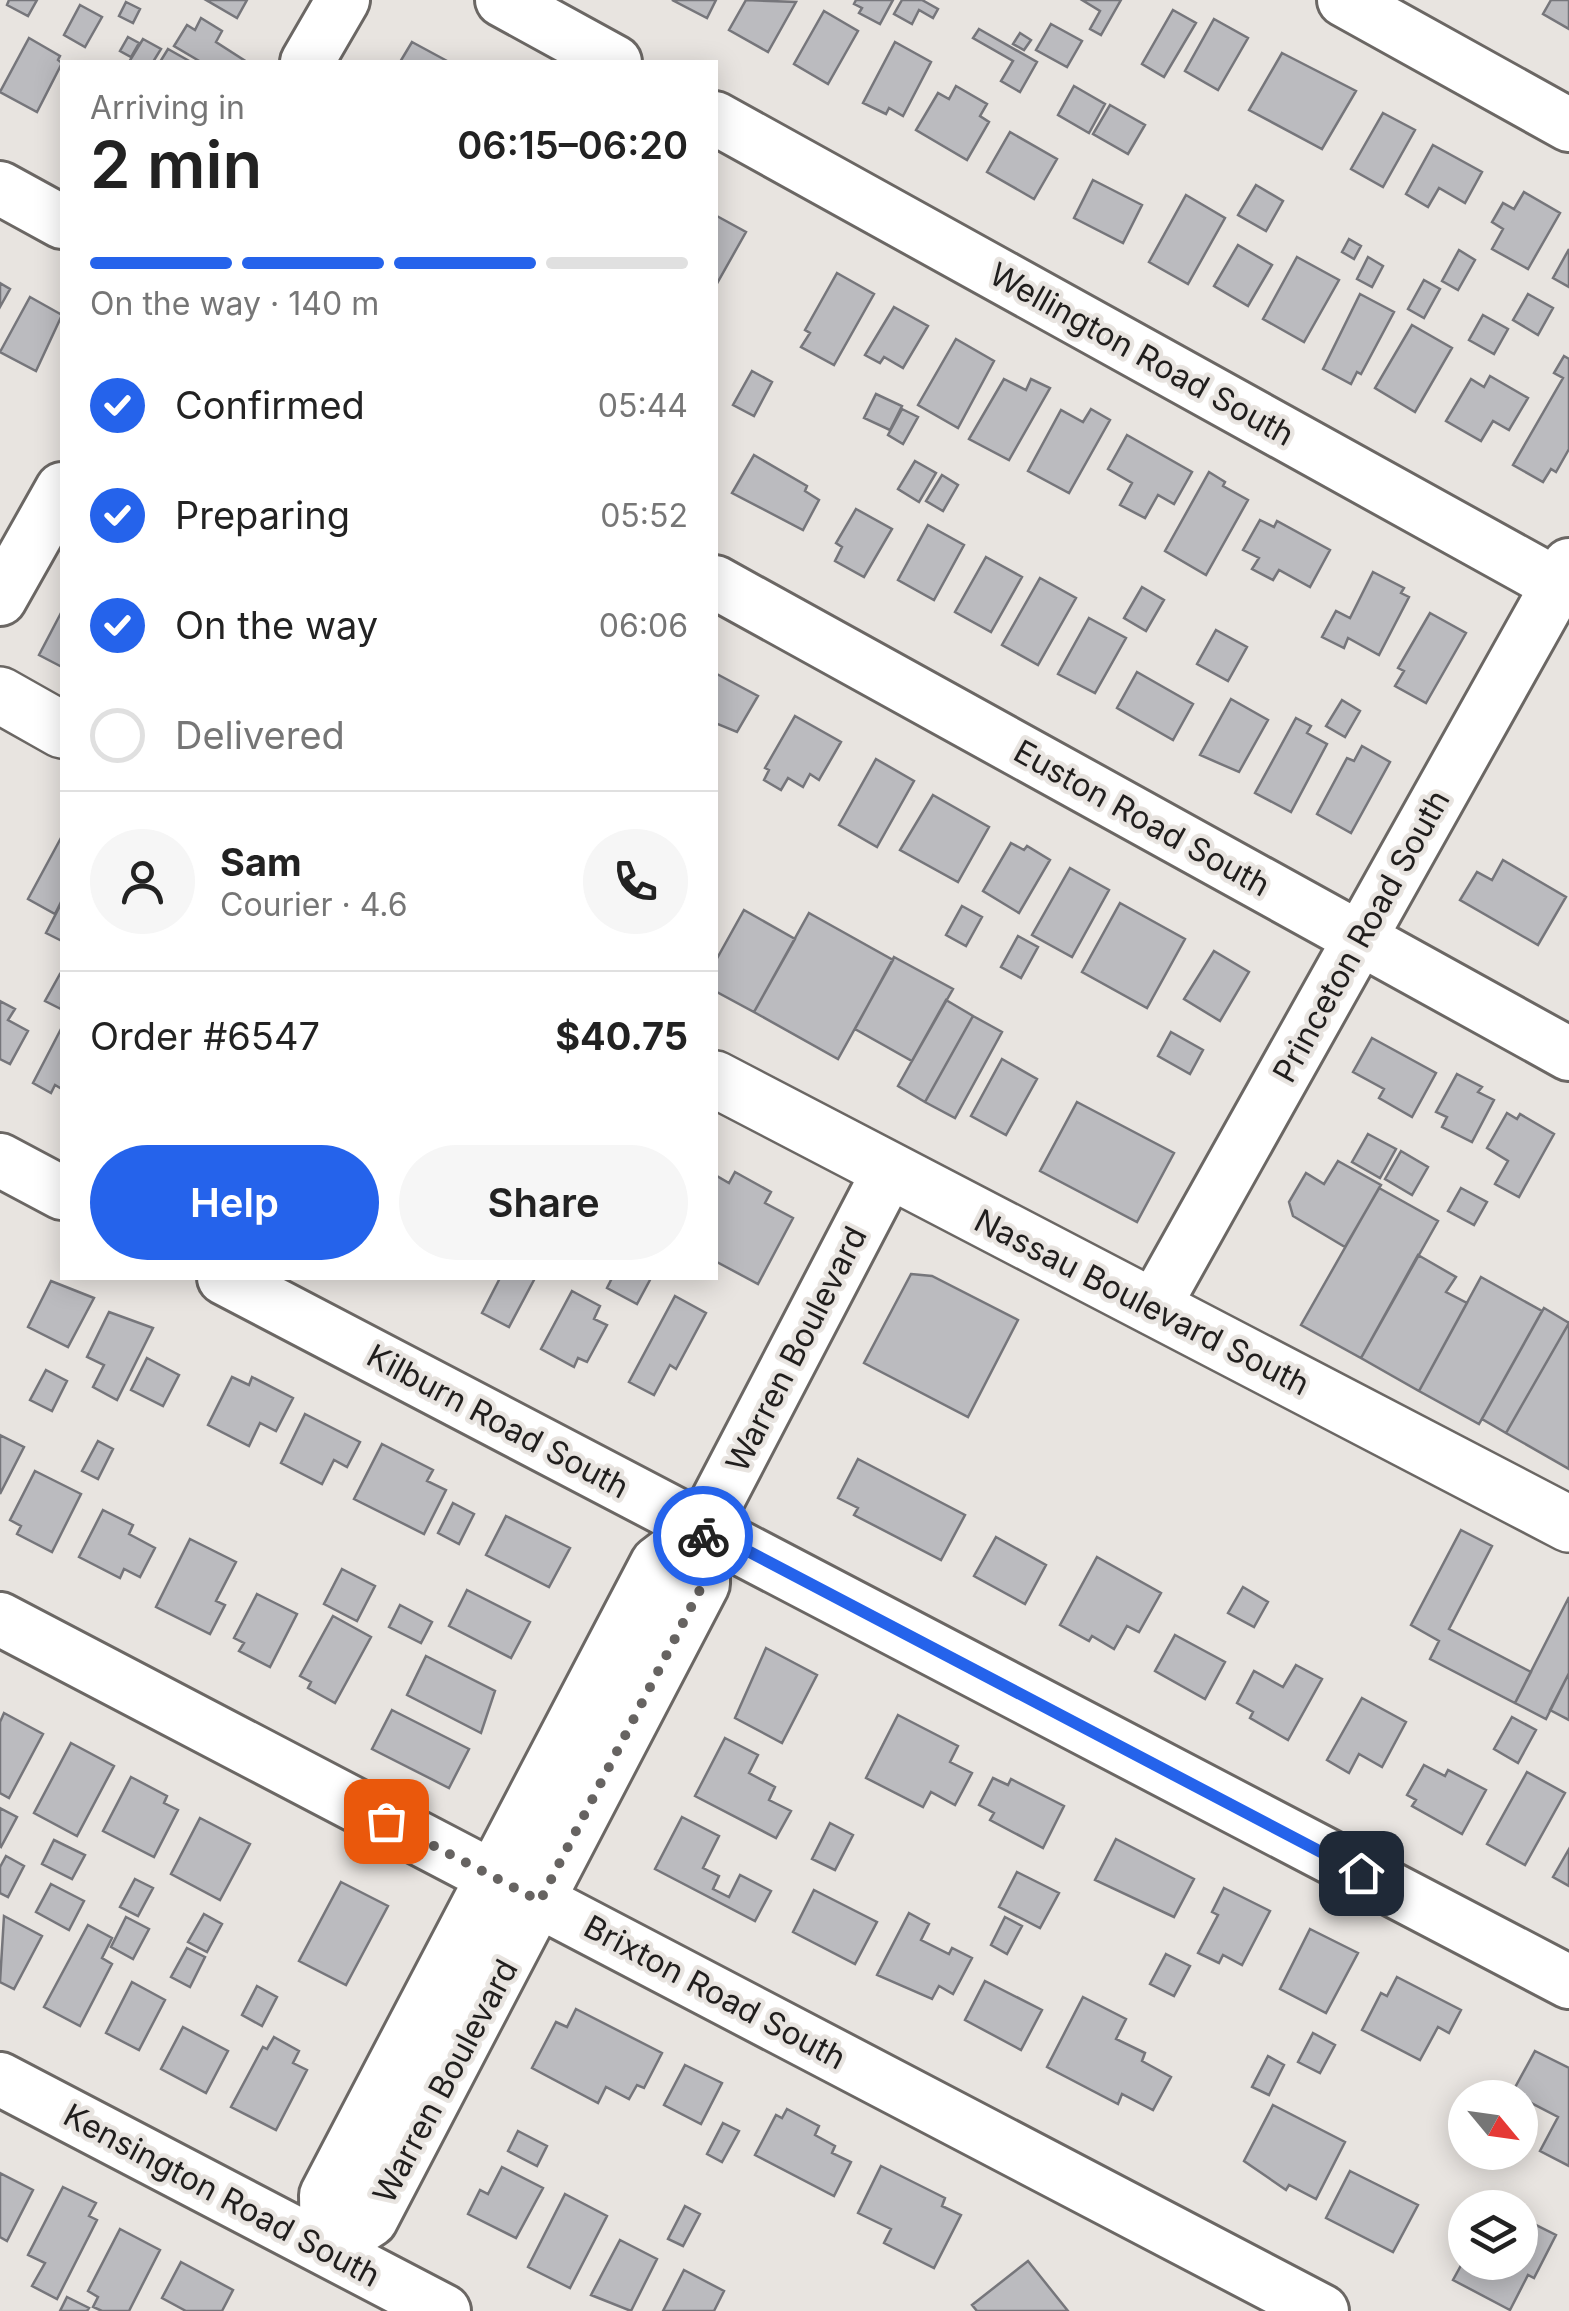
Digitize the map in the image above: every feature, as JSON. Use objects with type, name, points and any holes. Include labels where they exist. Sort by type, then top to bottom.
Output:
[{"type":"main road","points":[[0,696],[60,729]]},
{"type":"main road","name":"Nassau Boulevard South","points":[[718,1082],[1569,1524]]},
{"type":"street","points":[[308,60],[343,0]]},
{"type":"street","points":[[502,0],[611,60]]},
{"type":"street","points":[[1344,0],[1569,125]]},
{"type":"street","name":"Wellington Road South","points":[[718,120],[1565,580]]},
{"type":"street","points":[[0,188],[60,221]]},
{"type":"street","points":[[0,598],[60,493]]},
{"type":"street","name":"Princeton Road South","points":[[1154,1308],[1565,580]]},
{"type":"street","name":"Euston Road South","points":[[718,584],[1569,1054]]},
{"type":"street","points":[[0,1160],[60,1192]]},
{"type":"street","name":"Warren Boulevard","points":[[328,2249],[371,2220],[540,1901],[703,1584],[704,1528],[889,1171]]},
{"type":"street","name":"Kilburn Road South","points":[[228,1280],[1569,1982]]},
{"type":"street","name":"Warren Boulevard","points":[[328,2249],[326,2196],[492,1876],[657,1562],[704,1528]]},
{"type":"street","name":"Brixton Road South","points":[[0,1620],[1322,2311]]},
{"type":"street","name":"Kensington Road South","points":[[0,2079],[444,2311]]},
{"type":"building","points":[[9,0],[37,0],[28,16],[7,5]]},
{"type":"building","points":[[206,0],[247,0],[237,18]]},
{"type":"building","points":[[672,0],[716,0],[707,18]]},
{"type":"building","points":[[746,0],[796,2],[768,52],[729,30]]},
{"type":"building","points":[[856,0],[893,0],[880,24],[859,13],[862,8],[854,4]]},
{"type":"building","points":[[902,0],[922,0],[938,9],[933,18],[919,10],[912,24],[894,14]]},
{"type":"building","points":[[1082,0],[1121,0],[1101,35],[1090,29],[1100,11]]},
{"type":"building","points":[[1551,0],[1569,0],[1569,29],[1543,14]]},
{"type":"building","points":[[126,2],[140,9],[133,23],[119,16]]},
{"type":"building","points":[[80,5],[102,17],[85,47],[64,35]]},
{"type":"building","points":[[1173,10],[1196,23],[1164,77],[1142,64]]},
{"type":"building","points":[[824,11],[858,31],[828,84],[794,64]]},
{"type":"building","points":[[201,18],[222,31],[216,42],[244,60],[198,60],[174,46],[187,25],[195,30]]},
{"type":"building","points":[[1214,19],[1248,38],[1218,90],[1185,71]]},
{"type":"building","points":[[1051,24],[1082,41],[1067,67],[1036,50]]},
{"type":"building","points":[[979,29],[1037,62],[1020,92],[1001,81],[1013,61],[973,38]]},
{"type":"building","points":[[1020,33],[1031,40],[1024,50],[1013,44]]},
{"type":"building","points":[[128,37],[139,43],[131,57],[120,51]]},
{"type":"building","points":[[29,38],[60,56],[60,67],[37,112],[0,92]]},
{"type":"building","points":[[143,39],[161,49],[154,60],[130,60]]},
{"type":"building","points":[[412,42],[445,60],[401,60]]},
{"type":"building","points":[[895,42],[931,62],[903,116],[889,108],[886,114],[863,103]]},
{"type":"building","points":[[168,49],[187,60],[161,60]]},
{"type":"building","points":[[1282,53],[1356,91],[1322,149],[1249,110]]},
{"type":"building","points":[[956,86],[987,104],[980,116],[989,122],[967,160],[916,130],[938,93],[949,99]]},
{"type":"building","points":[[1074,86],[1105,104],[1089,133],[1058,115]]},
{"type":"building","points":[[1110,105],[1145,125],[1128,154],[1093,134]]},
{"type":"building","points":[[1383,113],[1415,130],[1383,187],[1351,169]]},
{"type":"building","points":[[1010,132],[1057,159],[1034,199],[987,172]]},
{"type":"building","points":[[1433,145],[1482,172],[1465,203],[1439,188],[1428,207],[1406,194]]},
{"type":"building","points":[[1093,180],[1142,205],[1123,243],[1074,218]]},
{"type":"building","points":[[1256,185],[1283,201],[1266,231],[1238,215]]},
{"type":"building","points":[[1524,192],[1560,213],[1528,269],[1492,249],[1503,229],[1492,222],[1503,203],[1514,209]]},
{"type":"building","points":[[1186,195],[1225,218],[1188,284],[1149,262]]},
{"type":"building","points":[[718,217],[746,232],[718,282]]},
{"type":"building","points":[[1349,239],[1361,246],[1354,259],[1342,252]]},
{"type":"building","points":[[1238,245],[1272,265],[1248,306],[1214,286]]},
{"type":"building","points":[[1569,249],[1569,287],[1553,278]]},
{"type":"building","points":[[1459,250],[1475,260],[1458,290],[1442,281]]},
{"type":"building","points":[[1297,257],[1339,280],[1304,342],[1263,319]]},
{"type":"building","points":[[1368,257],[1383,266],[1372,287],[1357,279]]},
{"type":"building","points":[[837,273],[874,294],[834,365],[801,347],[810,333],[805,330]]},
{"type":"building","points":[[1424,280],[1440,289],[1424,318],[1408,309]]},
{"type":"building","points":[[0,283],[10,289],[0,307]]},
{"type":"building","points":[[1360,294],[1394,312],[1361,374],[1357,372],[1351,384],[1323,369]]},
{"type":"building","points":[[1528,294],[1553,308],[1538,335],[1513,320]]},
{"type":"building","points":[[30,297],[60,314],[36,371],[0,352]]},
{"type":"building","points":[[894,307],[928,326],[903,368],[884,357],[880,363],[865,355]]},
{"type":"building","points":[[1483,315],[1508,329],[1494,354],[1469,340]]},
{"type":"building","points":[[1412,325],[1452,348],[1415,412],[1375,388]]},
{"type":"building","points":[[956,339],[994,361],[958,428],[918,405]]},
{"type":"building","points":[[1564,356],[1569,359],[1569,449],[1556,472],[1551,469],[1543,482],[1513,465],[1563,378],[1554,373]]},
{"type":"building","points":[[752,371],[772,382],[754,416],[733,405]]},
{"type":"building","points":[[1490,376],[1528,398],[1509,430],[1493,421],[1481,441],[1446,421],[1471,379],[1484,387]]},
{"type":"building","points":[[1004,379],[1026,390],[1031,379],[1050,388],[1009,460],[969,439]]},
{"type":"building","points":[[876,394],[902,406],[890,430],[864,418]]},
{"type":"building","points":[[902,409],[918,417],[903,444],[888,435]]},
{"type":"building","points":[[1091,409],[1110,420],[1069,493],[1028,471],[1061,410],[1083,422]]},
{"type":"building","points":[[1127,435],[1192,472],[1174,504],[1158,495],[1145,518],[1120,505],[1132,483],[1108,469]]},
{"type":"building","points":[[754,455],[807,486],[805,491],[819,500],[803,530],[732,493]]},
{"type":"building","points":[[915,461],[936,473],[919,502],[898,489]]},
{"type":"building","points":[[1209,472],[1225,482],[1223,486],[1248,500],[1206,575],[1165,551]]},
{"type":"building","points":[[942,475],[958,485],[943,511],[926,501]]},
{"type":"building","points":[[856,509],[892,529],[864,577],[835,561],[842,547],[836,543]]},
{"type":"building","points":[[1260,520],[1274,527],[1277,521],[1330,550],[1310,587],[1279,570],[1273,580],[1252,569],[1259,558],[1243,550]]},
{"type":"building","points":[[928,525],[964,545],[934,600],[898,580]]},
{"type":"building","points":[[986,557],[1022,577],[991,632],[955,612]]},
{"type":"building","points":[[1373,572],[1404,588],[1401,593],[1409,597],[1379,655],[1348,638],[1344,648],[1322,637],[1336,611],[1350,618]]},
{"type":"building","points":[[1040,578],[1076,598],[1038,665],[1002,645]]},
{"type":"building","points":[[1142,587],[1164,600],[1146,631],[1124,618]]},
{"type":"building","points":[[1430,613],[1466,633],[1426,703],[1395,686],[1404,671],[1398,668]]},
{"type":"building","points":[[60,615],[60,666],[39,655]]},
{"type":"building","points":[[1089,618],[1126,638],[1095,693],[1058,674]]},
{"type":"building","points":[[1216,630],[1247,647],[1228,681],[1197,664]]},
{"type":"building","points":[[1137,672],[1193,704],[1173,740],[1117,708]]},
{"type":"building","points":[[718,675],[758,696],[737,732],[718,724]]},
{"type":"building","points":[[1231,699],[1268,720],[1239,772],[1200,755]]},
{"type":"building","points":[[1342,700],[1360,711],[1345,737],[1326,726]]},
{"type":"building","points":[[795,716],[841,742],[819,780],[810,774],[803,787],[788,778],[781,790],[764,780],[769,770],[765,768]]},
{"type":"building","points":[[1296,718],[1311,726],[1307,733],[1327,744],[1291,812],[1255,793]]},
{"type":"building","points":[[1362,746],[1390,762],[1351,833],[1317,814],[1347,758],[1354,761]]},
{"type":"building","points":[[876,759],[914,781],[877,847],[839,825]]},
{"type":"building","points":[[933,795],[989,827],[958,882],[900,850]]},
{"type":"building","points":[[60,840],[60,904],[55,914],[28,899]]},
{"type":"building","points":[[1011,843],[1024,850],[1027,846],[1050,860],[1019,913],[983,891]]},
{"type":"building","points":[[1503,860],[1566,897],[1538,945],[1460,900],[1477,872],[1492,880]]},
{"type":"building","points":[[1070,868],[1109,890],[1072,957],[1032,935]]},
{"type":"building","points":[[1120,903],[1185,939],[1147,1008],[1082,972]]},
{"type":"building","points":[[60,906],[60,940],[46,933]]},
{"type":"building","points":[[962,906],[982,917],[966,946],[946,935]]},
{"type":"building","points":[[744,910],[795,939],[754,1012],[718,993],[718,957]]},
{"type":"building","points":[[809,913],[893,960],[838,1059],[754,1012]]},
{"type":"building","points":[[1018,936],[1038,947],[1021,978],[1001,967]]},
{"type":"building","points":[[1214,951],[1249,972],[1220,1021],[1184,999]]},
{"type":"building","points":[[894,957],[953,989],[912,1061],[855,1029]]},
{"type":"building","points":[[60,974],[60,1008],[45,1001]]},
{"type":"building","points":[[946,1000],[973,1016],[925,1102],[898,1086]]},
{"type":"building","points":[[0,1001],[15,1009],[8,1020],[28,1031],[10,1064],[0,1059]]},
{"type":"building","points":[[973,1016],[1002,1032],[955,1118],[925,1102]]},
{"type":"building","points":[[60,1031],[60,1088],[55,1085],[51,1093],[33,1083]]},
{"type":"building","points":[[1171,1032],[1203,1050],[1190,1074],[1158,1056]]},
{"type":"building","points":[[1372,1038],[1436,1073],[1412,1117],[1379,1098],[1384,1089],[1353,1072]]},
{"type":"building","points":[[1002,1059],[1037,1079],[1006,1135],[971,1116]]},
{"type":"building","points":[[1457,1074],[1482,1087],[1478,1092],[1494,1100],[1472,1142],[1442,1127],[1447,1117],[1436,1112]]},
{"type":"building","points":[[1077,1102],[1174,1153],[1137,1222],[1040,1171]]},
{"type":"building","points":[[1507,1113],[1517,1119],[1520,1114],[1554,1134],[1519,1197],[1495,1184],[1508,1161],[1487,1148]]},
{"type":"building","points":[[1368,1134],[1396,1149],[1380,1178],[1352,1162]]},
{"type":"building","points":[[1401,1151],[1428,1167],[1412,1195],[1385,1179]]},
{"type":"building","points":[[1338,1161],[1381,1185],[1345,1247],[1293,1216],[1289,1202],[1306,1173],[1324,1184]]},
{"type":"building","points":[[735,1172],[771,1192],[765,1203],[793,1218],[758,1284],[718,1263],[718,1177],[729,1183]]},
{"type":"building","points":[[1379,1188],[1438,1221],[1361,1358],[1301,1325]]},
{"type":"building","points":[[1461,1188],[1487,1202],[1474,1225],[1448,1211]]},
{"type":"building","points":[[1418,1255],[1456,1277],[1446,1292],[1467,1303],[1419,1391],[1361,1358]]},
{"type":"building","points":[[911,1274],[932,1276],[1018,1320],[968,1417],[864,1363]]},
{"type":"building","points":[[1481,1277],[1542,1311],[1479,1424],[1419,1391]]},
{"type":"building","points":[[499,1280],[534,1280],[509,1327],[482,1313]]},
{"type":"building","points":[[611,1280],[650,1280],[637,1304],[607,1288]]},
{"type":"building","points":[[51,1281],[94,1298],[68,1347],[28,1327]]},
{"type":"building","points":[[572,1291],[600,1306],[594,1319],[607,1325],[587,1362],[578,1358],[574,1367],[541,1349]]},
{"type":"building","points":[[675,1296],[706,1313],[676,1369],[670,1365],[654,1395],[629,1382]]},
{"type":"building","points":[[1544,1308],[1569,1323],[1506,1433],[1482,1419]]},
{"type":"building","points":[[109,1312],[153,1328],[117,1400],[93,1387],[104,1365],[87,1357]]},
{"type":"building","points":[[1569,1323],[1569,1469],[1506,1433]]},
{"type":"building","points":[[147,1358],[179,1375],[163,1406],[131,1390]]},
{"type":"building","points":[[46,1370],[67,1381],[52,1411],[30,1400]]},
{"type":"building","points":[[232,1377],[249,1385],[252,1377],[293,1398],[276,1431],[260,1423],[249,1446],[208,1425]]},
{"type":"building","points":[[305,1414],[360,1442],[347,1467],[334,1460],[322,1484],[281,1463]]},
{"type":"building","points":[[0,1435],[24,1447],[0,1494]]},
{"type":"building","points":[[98,1441],[113,1449],[98,1479],[82,1471]]},
{"type":"building","points":[[382,1444],[433,1470],[427,1481],[446,1490],[424,1534],[354,1499]]},
{"type":"building","points":[[858,1459],[965,1515],[941,1560],[854,1515],[858,1508],[838,1498]]},
{"type":"building","points":[[35,1471],[81,1494],[52,1552],[17,1534],[21,1526],[10,1520]]},
{"type":"building","points":[[453,1503],[474,1514],[459,1544],[438,1533]]},
{"type":"building","points":[[103,1510],[133,1525],[129,1534],[155,1548],[140,1577],[124,1569],[120,1578],[79,1557]]},
{"type":"building","points":[[506,1516],[570,1548],[549,1587],[486,1555]]},
{"type":"building","points":[[1461,1530],[1492,1546],[1449,1629],[1531,1672],[1515,1703],[1430,1659],[1439,1641],[1411,1625]]},
{"type":"building","points":[[996,1537],[1046,1565],[1025,1604],[974,1576]]},
{"type":"building","points":[[190,1539],[236,1562],[216,1601],[225,1605],[210,1634],[156,1607]]},
{"type":"building","points":[[1097,1557],[1161,1593],[1139,1632],[1127,1626],[1114,1649],[1060,1625]]},
{"type":"building","points":[[342,1569],[375,1586],[357,1621],[324,1604]]},
{"type":"building","points":[[1243,1587],[1268,1602],[1254,1627],[1228,1613]]},
{"type":"building","points":[[467,1590],[530,1622],[511,1658],[449,1626]]},
{"type":"building","points":[[257,1594],[297,1614],[270,1667],[239,1651],[244,1643],[234,1638]]},
{"type":"building","points":[[1569,1597],[1569,1673],[1546,1719],[1515,1703]]},
{"type":"building","points":[[400,1605],[432,1622],[421,1643],[389,1627]]},
{"type":"building","points":[[333,1616],[371,1637],[335,1703],[308,1688],[311,1682],[300,1676]]},
{"type":"building","points":[[1175,1635],[1225,1662],[1205,1699],[1155,1671]]},
{"type":"building","points":[[766,1648],[817,1675],[782,1743],[735,1718]]},
{"type":"building","points":[[426,1656],[495,1691],[481,1733],[407,1695]]},
{"type":"building","points":[[1296,1665],[1322,1679],[1288,1740],[1250,1718],[1253,1712],[1237,1703],[1254,1671],[1283,1687]]},
{"type":"building","points":[[1569,1673],[1569,1720],[1550,1710]]},
{"type":"building","points":[[1362,1698],[1406,1722],[1382,1767],[1359,1754],[1349,1773],[1327,1760]]},
{"type":"building","points":[[392,1710],[469,1749],[449,1788],[372,1749]]},
{"type":"building","points":[[4,1713],[43,1734],[9,1798],[0,1793],[0,1722]]},
{"type":"building","points":[[898,1715],[958,1746],[950,1762],[972,1773],[955,1805],[931,1792],[923,1807],[866,1778]]},
{"type":"building","points":[[1512,1717],[1536,1730],[1518,1763],[1494,1749]]},
{"type":"building","points":[[725,1738],[758,1755],[749,1773],[775,1787],[769,1800],[791,1811],[776,1838],[695,1796]]},
{"type":"building","points":[[71,1743],[114,1766],[77,1836],[34,1813]]},
{"type":"building","points":[[1424,1765],[1445,1776],[1448,1770],[1486,1790],[1462,1834],[1412,1806],[1416,1800],[1407,1795]]},
{"type":"building","points":[[1527,1772],[1565,1793],[1525,1865],[1487,1844]]},
{"type":"building","points":[[131,1777],[167,1796],[164,1803],[178,1810],[154,1857],[103,1831]]},
{"type":"building","points":[[993,1778],[1008,1785],[1011,1779],[1064,1806],[1043,1848],[990,1820],[994,1813],[979,1805]]},
{"type":"building","points":[[0,1808],[17,1817],[1,1847],[0,1846]]},
{"type":"building","points":[[682,1817],[719,1836],[703,1868],[719,1876],[713,1889],[729,1897],[740,1875],[771,1891],[755,1921],[655,1869]]},
{"type":"building","points":[[200,1818],[250,1844],[220,1900],[171,1874]]},
{"type":"building","points":[[830,1823],[853,1835],[835,1870],[812,1859]]},
{"type":"building","points":[[1116,1839],[1194,1879],[1174,1917],[1095,1880]]},
{"type":"building","points":[[54,1840],[85,1855],[72,1879],[42,1864]]},
{"type":"building","points":[[1569,1849],[1569,1886],[1553,1877]]},
{"type":"building","points":[[6,1856],[24,1866],[8,1897],[0,1893],[0,1867]]},
{"type":"building","points":[[1017,1872],[1059,1893],[1040,1928],[999,1907]]},
{"type":"building","points":[[135,1879],[153,1888],[138,1916],[120,1907]]},
{"type":"building","points":[[341,1882],[388,1906],[346,1985],[299,1961]]},
{"type":"building","points":[[51,1884],[84,1901],[69,1930],[36,1912]]},
{"type":"building","points":[[1224,1888],[1270,1911],[1242,1965],[1223,1955],[1219,1963],[1198,1953],[1218,1915],[1212,1912]]},
{"type":"building","points":[[814,1890],[877,1922],[855,1964],[793,1932]]},
{"type":"building","points":[[909,1913],[929,1924],[921,1940],[949,1954],[952,1948],[972,1958],[953,1994],[939,1986],[932,1999],[877,1975]]},
{"type":"building","points":[[204,1914],[222,1924],[207,1952],[188,1942]]},
{"type":"building","points":[[4,1916],[42,1936],[14,1989],[0,1982]]},
{"type":"building","points":[[126,1917],[149,1929],[133,1959],[111,1947]]},
{"type":"building","points":[[1005,1917],[1022,1926],[1007,1954],[991,1945]]},
{"type":"building","points":[[88,1925],[112,1938],[102,1958],[112,1964],[80,2026],[44,2007]]},
{"type":"building","points":[[1310,1929],[1358,1953],[1326,2013],[1280,1989]]},
{"type":"building","points":[[187,1948],[205,1957],[190,1987],[171,1977]]},
{"type":"building","points":[[1166,1954],[1190,1966],[1174,1996],[1150,1984]]},
{"type":"building","points":[[1397,1977],[1461,2010],[1449,2033],[1438,2027],[1420,2060],[1362,2030],[1381,1993],[1387,1996]]},
{"type":"building","points":[[985,1981],[1042,2010],[1021,2050],[965,2020]]},
{"type":"building","points":[[132,1982],[165,2000],[139,2050],[106,2033]]},
{"type":"building","points":[[257,1986],[277,1997],[262,2026],[242,2015]]},
{"type":"building","points":[[1083,1997],[1126,2019],[1116,2039],[1145,2053],[1142,2061],[1171,2077],[1153,2110],[1122,2094],[1118,2104],[1047,2067]]},
{"type":"building","points":[[576,2009],[662,2053],[644,2088],[637,2085],[629,2099],[606,2087],[598,2103],[532,2068],[556,2022],[567,2027]]},
{"type":"building","points":[[183,2027],[228,2051],[206,2093],[161,2069]]},
{"type":"building","points":[[1313,2033],[1335,2045],[1320,2073],[1298,2062]]},
{"type":"building","points":[[274,2037],[299,2051],[293,2063],[307,2070],[276,2130],[231,2107],[263,2047],[267,2049]]},
{"type":"building","points":[[1535,2051],[1569,2068],[1569,2166],[1540,2151],[1558,2117],[1538,2107],[1538,2080],[1519,2080]]},
{"type":"building","points":[[1268,2056],[1284,2065],[1269,2095],[1252,2087]]},
{"type":"building","points":[[685,2065],[722,2083],[701,2124],[664,2105]]},
{"type":"building","points":[[1273,2105],[1345,2142],[1316,2199],[1289,2185],[1286,2190],[1244,2161]]},
{"type":"building","points":[[787,2109],[819,2126],[815,2135],[835,2146],[832,2153],[851,2162],[834,2196],[755,2155],[776,2115],[782,2118]]},
{"type":"building","points":[[723,2123],[739,2131],[722,2162],[707,2154]]},
{"type":"building","points":[[518,2131],[547,2146],[537,2166],[508,2151]]},
{"type":"building","points":[[881,2166],[945,2198],[942,2206],[961,2215],[934,2268],[884,2243],[891,2229],[858,2213]]},
{"type":"building","points":[[502,2167],[543,2188],[516,2238],[468,2214],[480,2190],[488,2194]]},
{"type":"building","points":[[1350,2171],[1418,2205],[1393,2252],[1326,2218]]},
{"type":"building","points":[[0,2173],[33,2190],[7,2241],[0,2237]]},
{"type":"building","points":[[63,2187],[96,2203],[89,2216],[97,2220],[57,2299],[32,2286],[45,2263],[28,2255]]},
{"type":"building","points":[[565,2194],[607,2216],[570,2288],[528,2267]]},
{"type":"building","points":[[685,2206],[700,2214],[683,2246],[668,2239]]},
{"type":"building","points":[[1538,2226],[1556,2235],[1538,2270]]},
{"type":"building","points":[[120,2229],[160,2250],[129,2311],[102,2311],[93,2307],[98,2297],[88,2291]]},
{"type":"building","points":[[620,2240],[657,2259],[631,2311],[591,2295]]},
{"type":"building","points":[[1028,2261],[1068,2311],[977,2311],[972,2305]]},
{"type":"building","points":[[181,2262],[233,2290],[222,2311],[186,2311],[162,2298]]},
{"type":"building","points":[[684,2270],[724,2291],[714,2311],[663,2311]]},
{"type":"building","points":[[1453,2280],[1525,2280],[1510,2310]]},
{"type":"building","points":[[67,2297],[89,2308],[60,2311]]},
{"type":"way so far","points":[[386,1821],[540,1901],[703,1584],[703,1536]]},
{"type":"route","points":[[703,1536],[704,1528],[1361,1873]]}]
